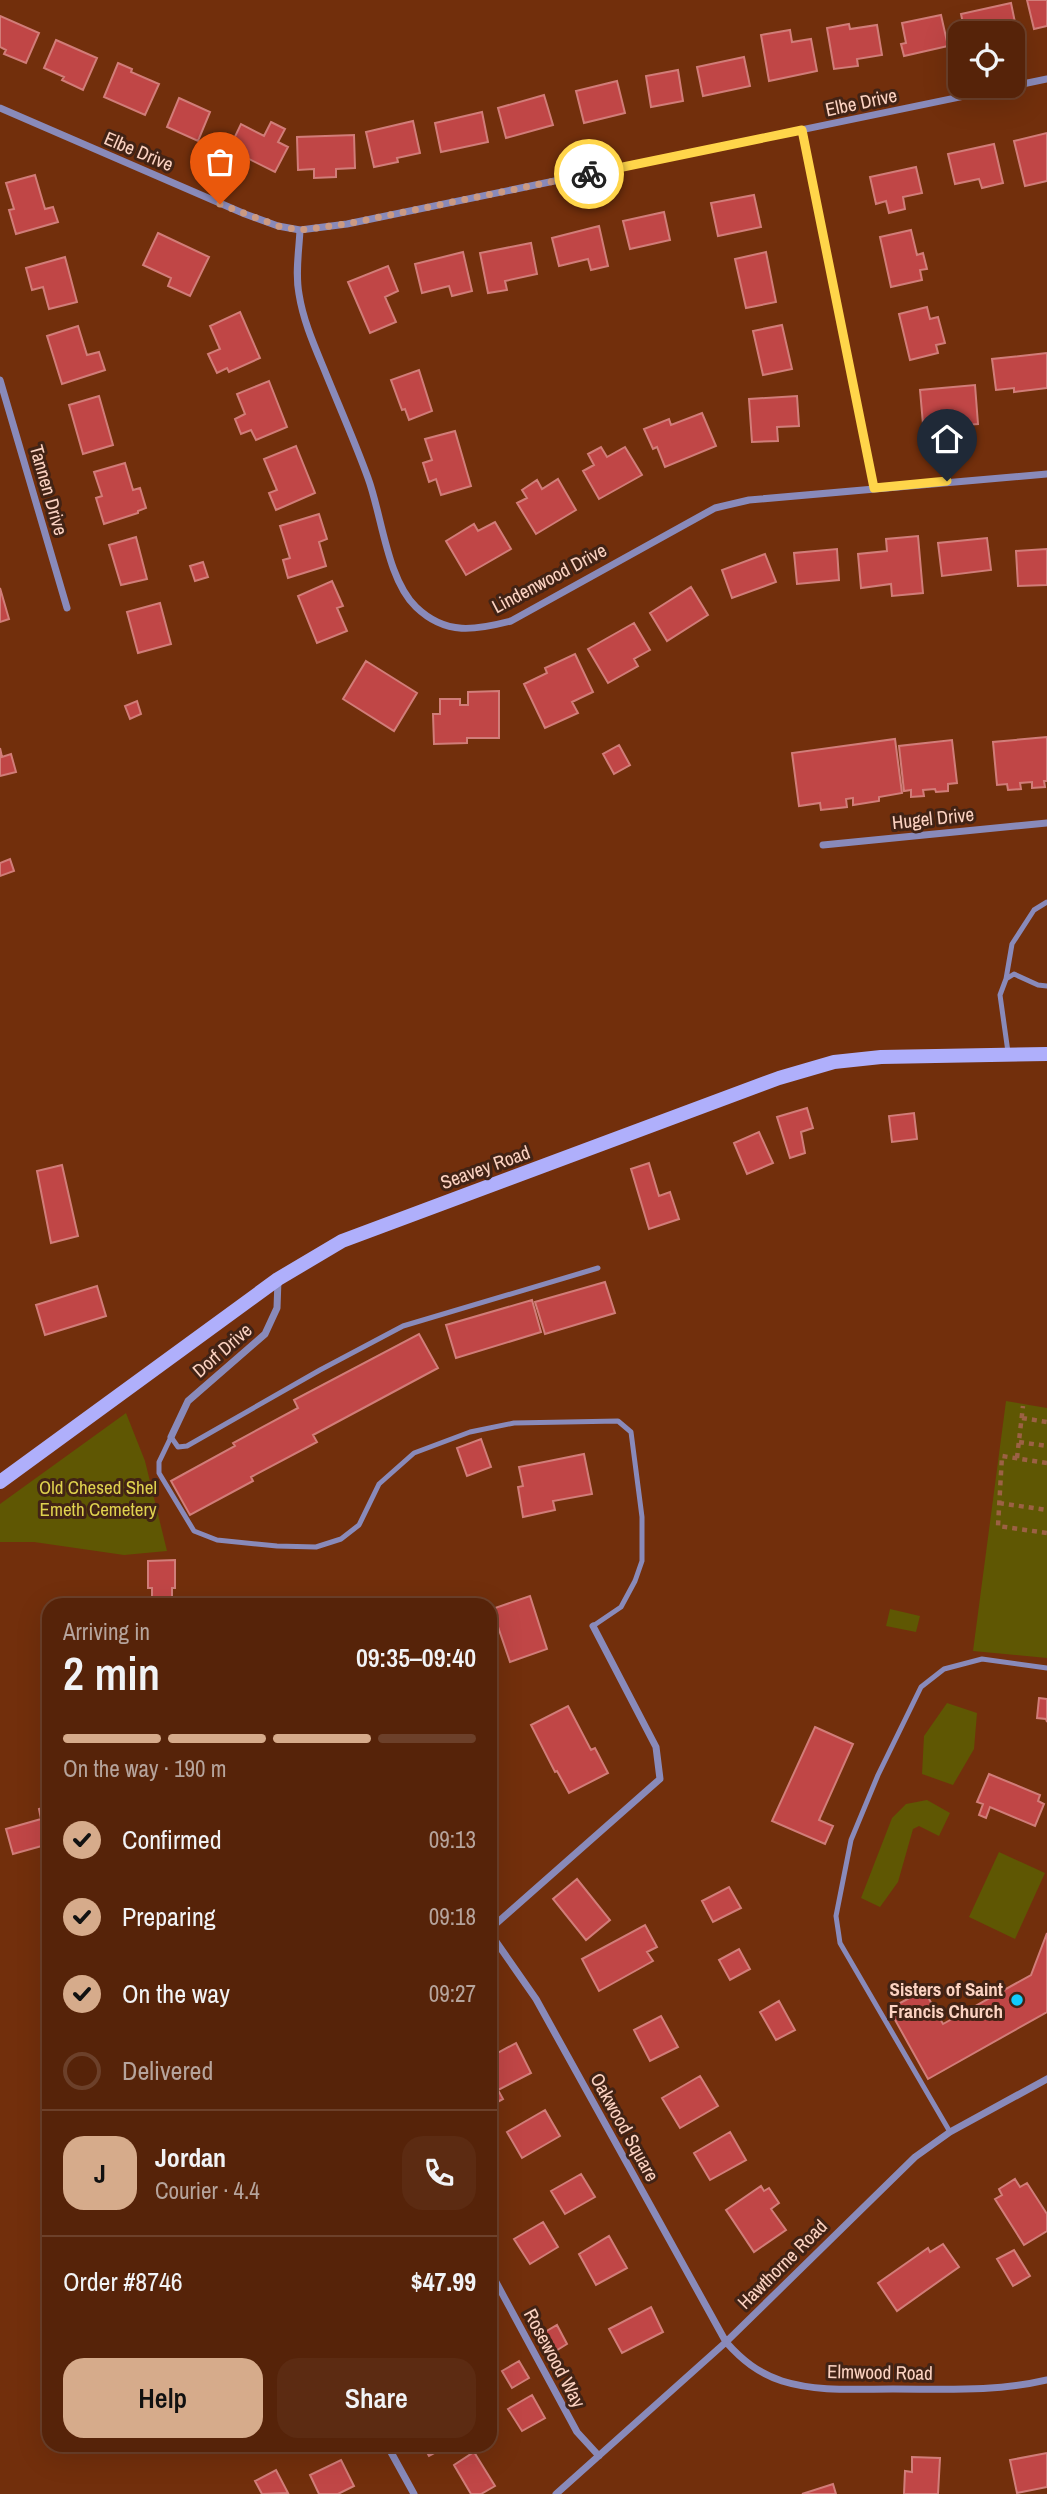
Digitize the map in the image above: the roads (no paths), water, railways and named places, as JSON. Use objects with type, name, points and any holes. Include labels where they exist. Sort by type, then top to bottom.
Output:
[{"type":"street","name":"Elbe Drive","points":[[0,108],[245,214],[278,226],[300,230],[346,224],[1047,79]]},
{"type":"street","points":[[802,130],[874,488]]},
{"type":"street","name":"Lindenwood Drive","points":[[300,230],[298,292],[307,327],[369,480],[395,571],[403,589],[416,607],[433,620],[454,629],[480,629],[511,621],[715,508],[750,500],[1047,474]]},
{"type":"street","name":"Tannen Drive","points":[[0,380],[67,608]]},
{"type":"street","name":"Hugel Drive","points":[[823,845],[1047,823]]},
{"type":"street","name":"Seavey Road","points":[[0,1482],[278,1279],[342,1241],[779,1078],[834,1062],[881,1057],[1047,1054]]},
{"type":"street","name":"Dorf Drive","points":[[171,1437],[188,1401],[265,1335],[277,1308],[278,1279]]},
{"type":"street","name":"Oakwood Square","points":[[497,1925],[660,1779],[656,1746],[593,1626]]},
{"type":"street","name":"Oakwood Square","points":[[497,1941],[536,1999],[726,2342]]},
{"type":"street","name":"Hawthorne Road","points":[[556,2494],[726,2342],[915,2157],[950,2132],[1047,2079]]},
{"type":"street","name":"Rosewood Way","points":[[497,2284],[577,2432],[599,2456]]},
{"type":"street","name":"Elmwood Road","points":[[726,2342],[742,2360],[760,2372],[783,2381],[827,2389],[991,2389],[1047,2380]]},
{"type":"street","points":[[391,2452],[414,2494]]},
{"type":"lane","points":[[1008,1054],[1000,995],[1006,979],[1012,944],[1034,910],[1047,902]]},
{"type":"lane","points":[[1006,979],[1014,974],[1038,985],[1047,986]]},
{"type":"lane","points":[[593,1626],[621,1607],[642,1561],[642,1517],[631,1432],[618,1421],[514,1423],[470,1432],[414,1453],[379,1484],[359,1525],[341,1539],[316,1547],[217,1540],[194,1531],[159,1473],[159,1462],[171,1437],[178,1447],[187,1446],[403,1326],[598,1268]]},
{"type":"lane","points":[[950,2132],[839,1943],[836,1916],[851,1840],[878,1775],[921,1687],[943,1669],[982,1659],[1047,1668]]},
{"type":"place","name":"Sisters of Saint Francis Church","points":[[1017,2000]]},
{"type":"park label","name":"Old Chesed Shel Emeth Cemetery","points":[[98,1498]]}]
